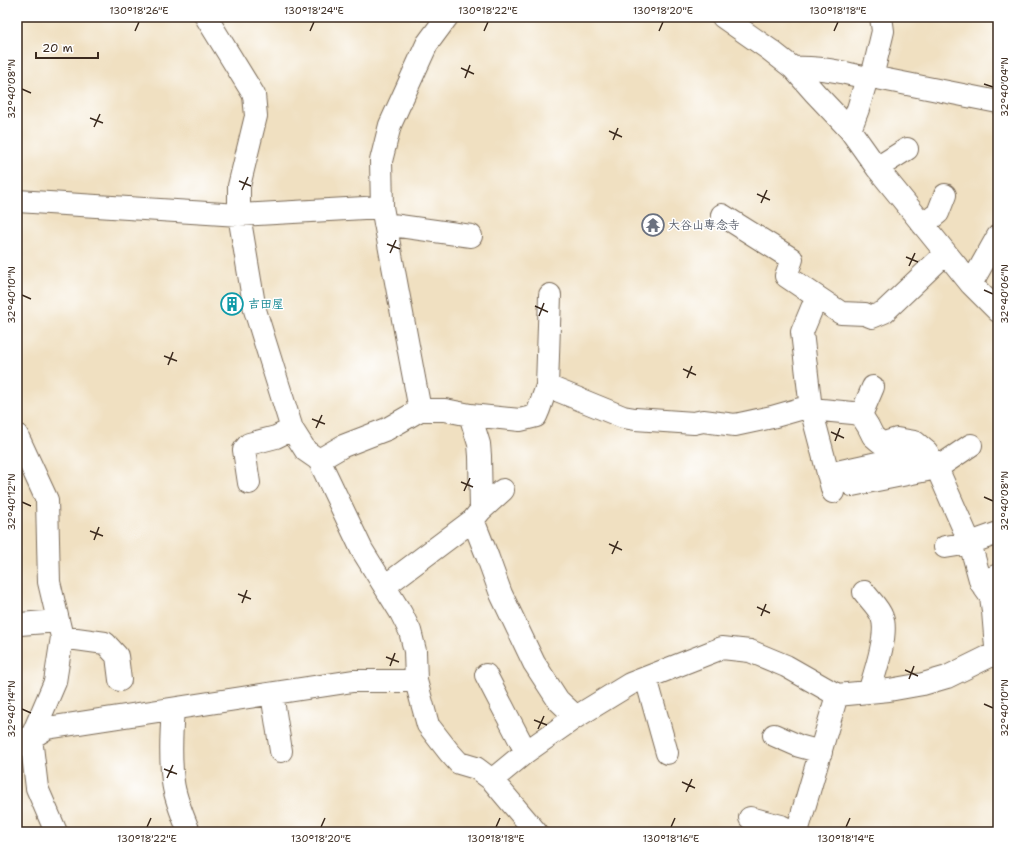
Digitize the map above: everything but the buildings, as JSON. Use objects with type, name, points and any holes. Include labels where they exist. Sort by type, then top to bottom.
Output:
[{"type":"street","points":[[206,17],[254,95],[256,116],[239,186],[239,215],[255,310],[292,430],[306,451],[319,460],[362,550],[385,586],[410,631],[415,651],[416,681],[428,725],[444,747],[460,763],[476,768],[492,780],[536,832]]},
{"type":"street","points":[[420,410],[383,216],[381,161],[390,125],[427,44],[447,17]]},
{"type":"street","points":[[723,17],[793,68],[850,130],[877,168],[971,284],[998,311]]},
{"type":"street","points":[[850,130],[870,78],[883,31],[881,17]]},
{"type":"street","points":[[793,68],[807,67],[839,71],[998,102]]},
{"type":"street","points":[[877,168],[907,149]]},
{"type":"street","points":[[923,225],[938,213],[945,195]]},
{"type":"street","points":[[17,201],[239,215],[383,216],[471,236]]},
{"type":"street","points":[[722,215],[792,259],[786,276],[841,313],[865,314],[872,317],[884,312],[946,253]]},
{"type":"street","points":[[971,284],[998,236]]},
{"type":"street","points":[[319,460],[343,446],[388,429],[420,410],[445,410],[470,415],[520,420],[536,416],[547,386],[550,295]]},
{"type":"street","points":[[819,298],[812,308],[802,332],[811,409],[838,484],[932,460],[971,445]]},
{"type":"street","points":[[492,780],[526,752],[576,717],[630,684],[722,648],[750,651],[786,666],[837,695],[889,690],[947,677],[998,652],[996,647],[989,579],[970,543],[932,460],[916,442],[897,439],[884,443],[880,442],[872,436],[861,415],[811,409],[800,410],[735,425],[703,421],[694,423],[635,419],[623,417],[547,386]]},
{"type":"street","points":[[861,415],[873,387]]},
{"type":"street","points":[[470,415],[479,444],[480,456],[477,515],[488,558],[501,594],[534,663],[558,700],[576,717]]},
{"type":"street","points":[[248,483],[244,450],[249,444],[276,438],[292,430]]},
{"type":"street","points":[[17,435],[47,500],[50,582],[60,629],[56,682],[24,738],[38,788],[56,832]]},
{"type":"street","points":[[385,586],[477,515],[503,490]]},
{"type":"street","points":[[945,547],[970,543],[998,533]]},
{"type":"street","points":[[864,592],[880,612],[883,619],[884,628],[882,644],[869,692]]},
{"type":"street","points":[[20,624],[60,629],[105,643],[117,656],[120,680]]},
{"type":"street","points":[[486,675],[526,752]]},
{"type":"street","points":[[646,678],[667,753]]},
{"type":"street","points":[[24,738],[47,728],[173,710],[353,681],[416,681]]},
{"type":"street","points":[[272,694],[281,751]]},
{"type":"street","points":[[797,832],[837,695]]},
{"type":"street","points":[[173,710],[170,746],[173,783],[189,832]]},
{"type":"street","points":[[774,735],[799,746],[821,752]]},
{"type":"street","points":[[750,818],[781,826],[793,832]]},
{"type":"place","name":"大谷山専念寺","points":[[653,225]]},
{"type":"place","name":"吉田屋","points":[[232,304]]}]
